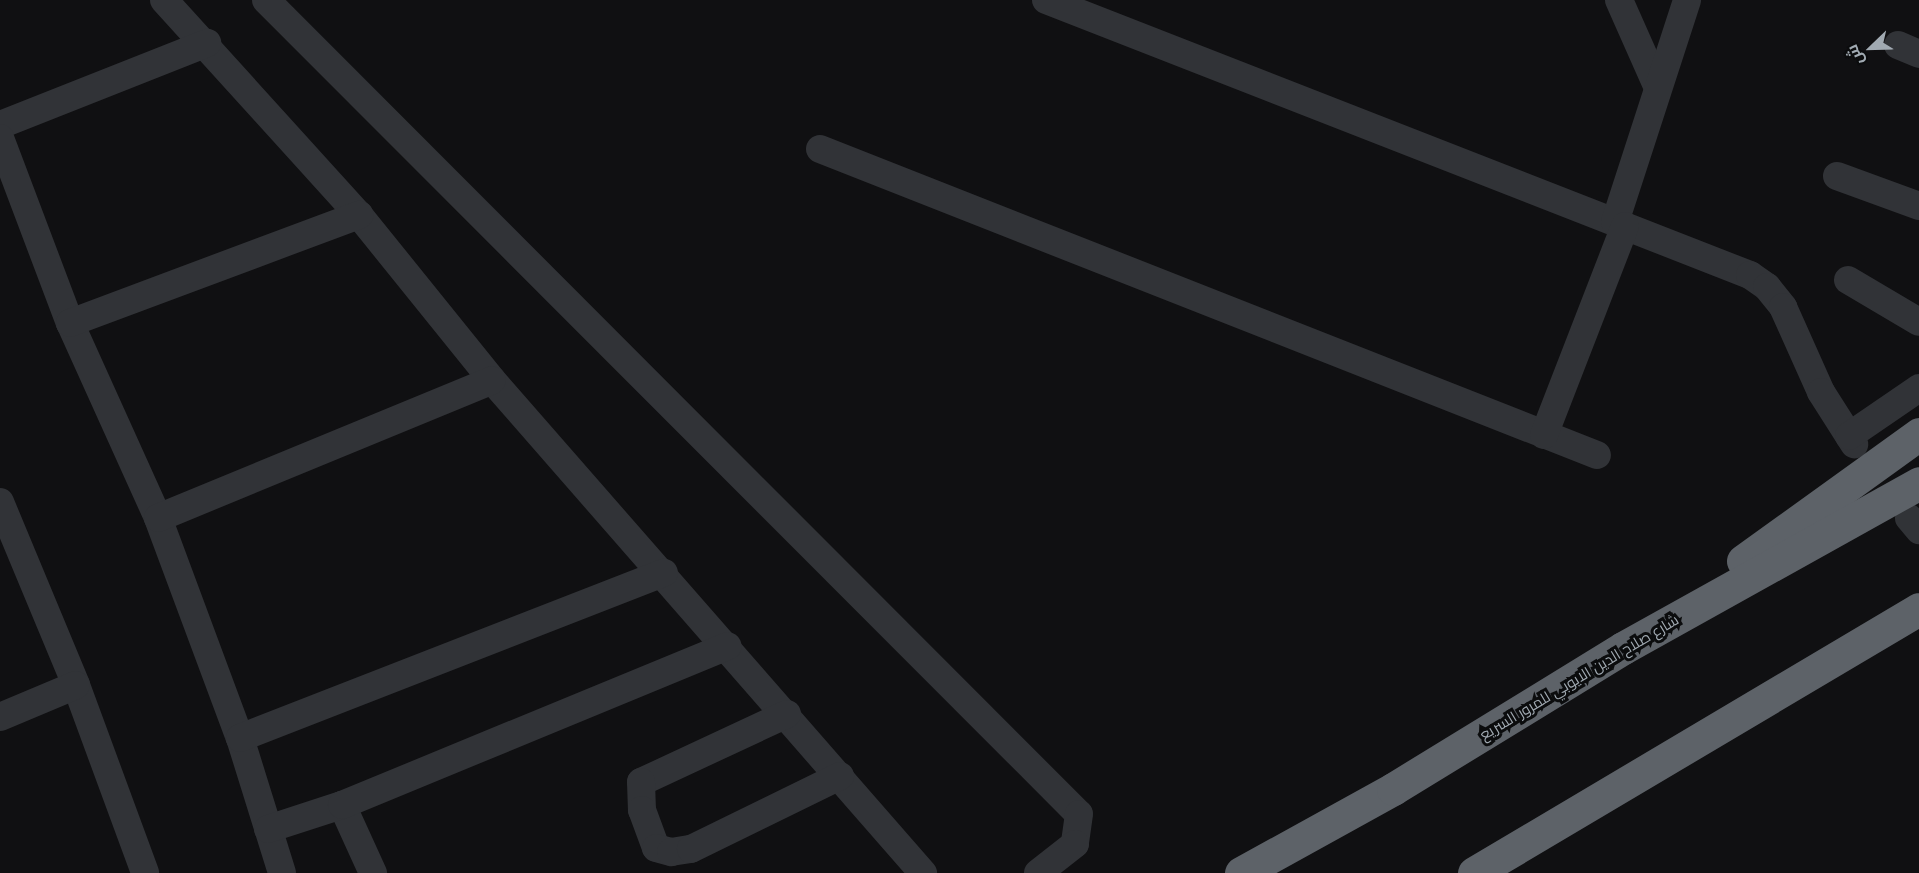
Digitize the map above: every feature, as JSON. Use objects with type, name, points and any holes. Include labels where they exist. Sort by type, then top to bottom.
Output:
[{"type":"highway","points":[[1623,648],[1919,434]]},
{"type":"highway","name":"شارع صلاح الدين الايوبي للمرور السريع","points":[[1241,873],[1393,789],[1623,648],[1919,483]]},
{"type":"highway","points":[[1474,873],[1919,609]]},
{"type":"highway","points":[[1850,652],[1919,622]]},
{"type":"street","points":[[164,0],[207,43],[359,215],[492,380],[728,646],[923,873]]},
{"type":"street","points":[[266,0],[1079,814],[1075,844],[1038,873]]},
{"type":"street","points":[[1046,0],[1750,275],[1767,287],[1783,307],[1821,392],[1852,440],[1919,388]]},
{"type":"street","points":[[1619,0],[1658,88]]},
{"type":"street","points":[[1544,435],[1620,224],[1658,88],[1687,0]]},
{"type":"street","points":[[0,125],[207,43]]},
{"type":"street","points":[[0,138],[70,323],[158,518],[240,738],[282,873]]},
{"type":"street","points":[[820,149],[1597,455]]},
{"type":"street","points":[[1837,176],[1919,206]]},
{"type":"street","points":[[70,323],[359,215]]},
{"type":"street","points":[[1848,280],[1919,322]]},
{"type":"street","points":[[158,518],[492,380]]},
{"type":"street","points":[[0,502],[76,685],[145,873]]},
{"type":"street","points":[[240,738],[664,573]]},
{"type":"street","points":[[268,829],[342,805],[728,646]]},
{"type":"street","points":[[0,717],[76,685]]},
{"type":"street","points":[[787,714],[641,782],[642,810],[656,848],[671,852],[691,849],[840,776]]},
{"type":"street","points":[[342,805],[373,873]]}]
